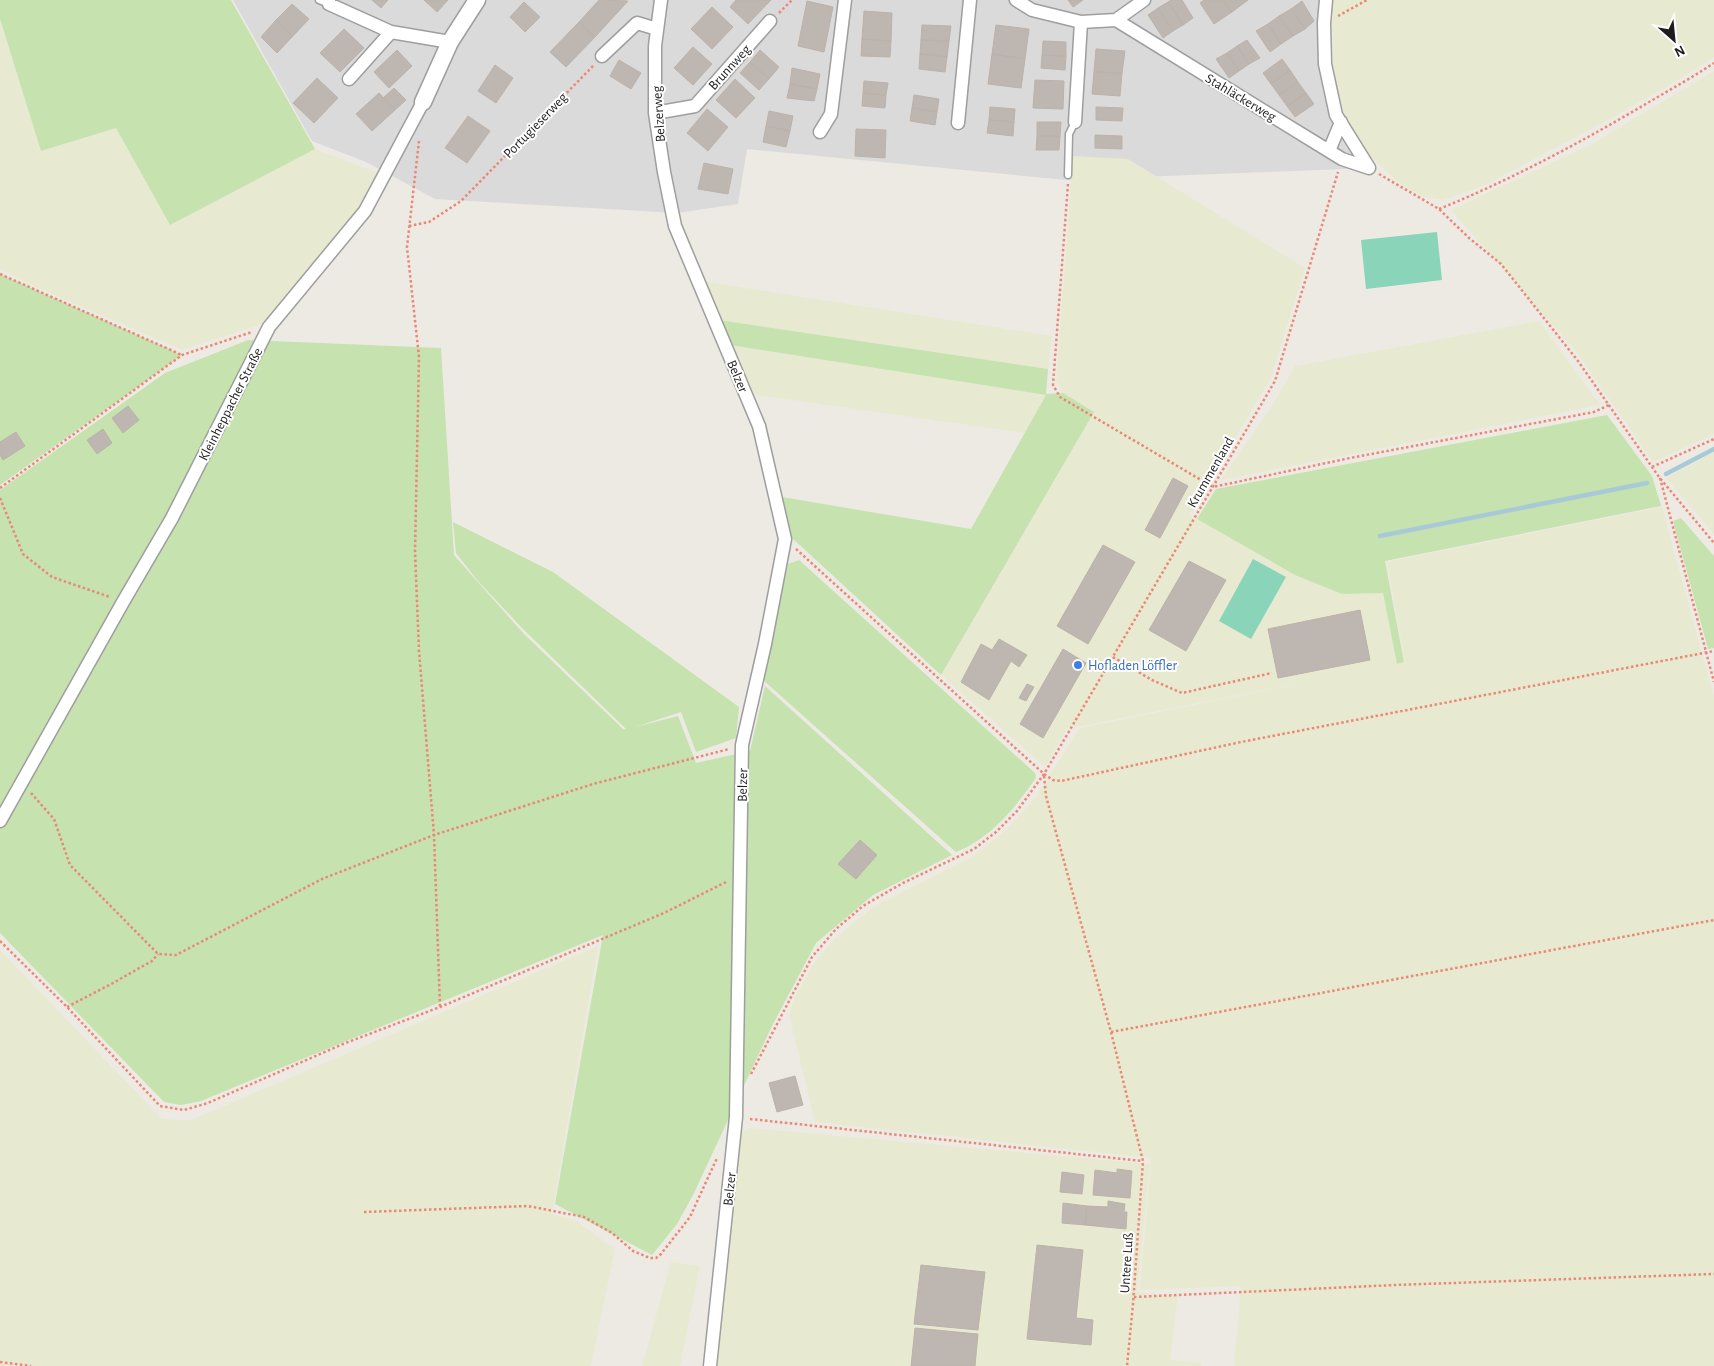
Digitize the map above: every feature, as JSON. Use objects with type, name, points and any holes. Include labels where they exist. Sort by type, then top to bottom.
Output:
[{"type":"street","name":"Kleinheppacher Straße","points":[[0,822],[172,518],[269,327],[365,211],[424,102],[450,42],[477,0]]},
{"type":"street","name":"Belzerweg","points":[[661,0],[655,46],[655,113],[675,226]]},
{"type":"street","points":[[820,132],[831,114],[844,0]]},
{"type":"street","points":[[958,123],[970,0]]},
{"type":"street","points":[[1016,0],[1032,10],[1081,22],[1116,20],[1144,0]]},
{"type":"street","points":[[1326,0],[1324,23],[1325,64],[1336,115],[1369,168]]},
{"type":"street","points":[[326,1],[391,32],[450,42]]},
{"type":"street","name":"Stahläckerweg","points":[[1116,20],[1342,159],[1369,168]]},
{"type":"street","name":"Brunnweg","points":[[655,113],[695,106],[770,21]]},
{"type":"street","points":[[1075,122],[1081,22]]},
{"type":"street","points":[[602,56],[638,23],[657,29]]},
{"type":"street","points":[[349,79],[391,32]]},
{"type":"street","points":[[1329,151],[1340,122]]},
{"type":"street","name":"Belzer","points":[[675,226],[759,426],[785,539],[765,644],[742,745],[736,1117],[710,1366]]},
{"type":"lane","points":[[1068,175],[1070,134],[1075,122]]},
{"type":"path","points":[[770,21],[792,0]]},
{"type":"path","points":[[1324,23],[1367,0]]},
{"type":"path","name":"Portugieserweg","points":[[409,226],[429,222],[461,201],[602,56]]},
{"type":"path","points":[[1439,209],[1484,191],[1562,151],[1714,63]]},
{"type":"path","points":[[419,140],[407,247],[419,357],[415,562],[419,651],[434,835],[440,1007]]},
{"type":"path","name":"Krummenland","points":[[751,1074],[812,957],[836,929],[863,906],[903,883],[974,849],[996,832],[1017,811],[1044,774],[1275,381],[1342,159]]},
{"type":"path","points":[[1369,168],[1439,209],[1469,238],[1501,264],[1578,361],[1659,477],[1714,543]]},
{"type":"path","points":[[1068,175],[1053,385],[1060,397],[1212,487],[1350,458],[1594,412],[1609,405]]},
{"type":"path","points":[[0,274],[182,355]]},
{"type":"path","points":[[0,488],[182,355],[269,327]]},
{"type":"path","points":[[1652,467],[1714,439]]},
{"type":"path","points":[[1659,477],[1714,682]]},
{"type":"path","points":[[0,498],[23,554],[52,577],[123,602]]},
{"type":"path","points":[[785,539],[1044,774],[1053,780],[1061,781],[1241,742],[1714,651]]},
{"type":"path","points":[[1113,657],[1152,680],[1182,693],[1272,673]]},
{"type":"path","points":[[21,782],[54,819],[70,865],[158,954],[176,955],[322,879],[434,835],[593,784],[742,745]]},
{"type":"path","name":"Untere Luß","points":[[1044,774],[1046,796],[1111,1032],[1143,1161],[1134,1297],[1127,1366]]},
{"type":"path","points":[[0,941],[67,1007],[160,1106],[184,1110],[208,1104],[343,1044],[440,1007],[664,913],[740,875]]},
{"type":"path","points":[[1111,1032],[1714,920]]},
{"type":"path","points":[[67,1007],[152,961],[158,954]]},
{"type":"path","points":[[736,1117],[1143,1161]]},
{"type":"path","points":[[364,1212],[528,1206],[584,1217],[612,1233],[633,1251],[650,1258],[656,1258],[690,1217],[721,1150]]},
{"type":"path","points":[[1134,1297],[1395,1285],[1714,1274]]},
{"type":"path","points":[[0,1362],[31,1366]]},
{"type":"shaded area","points":[[233,0],[1328,0],[1325,64],[1336,115],[1369,168],[1066,180],[747,149],[738,204],[677,213],[435,199],[366,162],[312,141]]},
{"type":"green space","points":[[0,0],[231,0],[315,149],[170,225],[116,128],[41,151],[0,19]]},
{"type":"green space","points":[[1332,0],[1714,0],[1714,57],[1614,117],[1525,164],[1483,186],[1443,200],[1425,197],[1396,180],[1366,152],[1348,127],[1336,88],[1333,64]]},
{"type":"green space","points":[[0,19],[41,151],[116,128],[170,225],[315,149],[381,174],[359,211],[265,323],[182,350],[31,285],[0,269]]},
{"type":"green space","points":[[1714,71],[1714,434],[1653,462],[1575,350],[1451,210],[1592,144]]},
{"type":"green space","points":[[1073,156],[1128,159],[1305,268],[1271,378],[1190,515],[1295,575],[1342,594],[1383,593],[1397,664],[1405,662],[1387,562],[1662,507],[1714,697],[1714,1366],[1234,1366],[1241,1286],[1140,1290],[1151,1158],[815,1122],[789,1015],[795,996],[813,965],[834,939],[873,907],[972,857],[1006,830],[1036,797],[1080,728],[1351,673],[1067,729],[1045,767],[941,675],[1094,412],[1063,393],[1056,381]]},
{"type":"green space","points":[[1437,232],[1442,280],[1366,289],[1361,240]]},
{"type":"green space","points":[[0,274],[182,355],[0,485]]},
{"type":"green space","points":[[701,281],[1052,336],[1048,369],[719,320]]},
{"type":"green space","points":[[719,320],[1048,369],[1046,394],[1063,393],[1094,412],[941,675],[791,537],[782,497],[971,529],[1046,395],[730,345]]},
{"type":"green space","points":[[1539,321],[1600,405],[1221,480],[1270,409],[1295,366]]},
{"type":"green space","points":[[248,340],[441,348],[454,555],[524,634],[623,729],[626,729],[523,629],[477,580],[456,553],[453,522],[553,572],[739,707],[736,738],[696,752],[681,712],[635,727],[678,716],[696,763],[750,751],[765,686],[952,855],[873,895],[816,943],[772,1026],[693,1195],[677,1224],[652,1255],[555,1204],[603,935],[201,1101],[181,1105],[164,1102],[0,933],[0,490],[165,373]]},
{"type":"green space","points":[[730,345],[1046,395],[1025,433],[750,394]]},
{"type":"green space","points":[[1607,415],[1652,476],[1661,506],[1385,561],[1404,662],[1397,664],[1383,593],[1342,594],[1295,575],[1197,519],[1216,489]]},
{"type":"green space","points":[[1714,452],[1714,534],[1666,478]]},
{"type":"green space","points":[[1681,518],[1714,556],[1714,648],[1708,649],[1673,521]]},
{"type":"green space","points":[[1253,559],[1286,577],[1251,639],[1219,621]]},
{"type":"green space","points":[[799,560],[1035,773],[1036,778],[1011,811],[991,830],[969,846],[956,852],[763,680],[788,564]]},
{"type":"green space","points":[[598,946],[552,1214],[575,1220],[615,1249],[591,1366],[0,1366],[0,950],[162,1119],[191,1120]]},
{"type":"green space","points":[[750,1128],[1150,1164],[1137,1292],[1178,1296],[1170,1360],[1201,1363],[1201,1366],[717,1366],[740,1133]]},
{"type":"green space","points":[[671,1262],[700,1266],[680,1366],[642,1366]]},
{"type":"building","points":[[372,0],[388,0],[381,8]]},
{"type":"building","points":[[424,0],[448,0],[437,12]]},
{"type":"building","points":[[599,0],[628,1],[595,37],[579,22]]},
{"type":"building","points":[[736,0],[771,0],[748,24],[730,7]]},
{"type":"building","points":[[1068,0],[1083,0],[1073,7]]},
{"type":"building","points":[[1171,0],[1182,0],[1193,18],[1183,25],[1168,2]]},
{"type":"building","points":[[1204,0],[1223,0],[1232,12],[1214,24],[1200,3]]},
{"type":"building","points":[[1223,0],[1248,0],[1232,12]]},
{"type":"building","points":[[807,1],[833,7],[824,52],[798,46]]},
{"type":"building","points":[[1302,1],[1314,21],[1305,29],[1291,9]]},
{"type":"building","points":[[524,2],[540,17],[525,32],[510,17]]},
{"type":"building","points":[[1168,2],[1183,25],[1173,31],[1158,8]]},
{"type":"building","points":[[292,4],[309,19],[293,36],[276,20]]},
{"type":"building","points":[[712,7],[733,27],[712,49],[691,29]]},
{"type":"building","points":[[1158,8],[1173,31],[1163,38],[1148,15]]},
{"type":"building","points":[[1291,9],[1305,29],[1293,36],[1279,16]]},
{"type":"building","points":[[864,11],[892,13],[891,41],[862,39]]},
{"type":"building","points":[[1279,16],[1293,36],[1281,44],[1268,24]]},
{"type":"building","points":[[276,20],[293,36],[277,53],[261,37]]},
{"type":"building","points":[[579,22],[595,37],[566,67],[550,52]]},
{"type":"building","points":[[1268,24],[1281,44],[1270,52],[1256,31]]},
{"type":"building","points":[[922,25],[951,26],[949,41],[921,40]]},
{"type":"building","points":[[996,25],[1029,29],[1025,59],[992,54]]},
{"type":"building","points":[[344,29],[364,48],[340,72],[320,53]]},
{"type":"building","points":[[862,39],[891,41],[890,57],[861,56]]},
{"type":"building","points":[[921,40],[949,41],[947,57],[920,54]]},
{"type":"building","points":[[1247,40],[1260,58],[1249,64],[1237,46]]},
{"type":"building","points":[[1043,41],[1066,42],[1066,56],[1042,55]]},
{"type":"building","points":[[1237,46],[1249,64],[1239,71],[1227,53]]},
{"type":"building","points":[[693,47],[712,64],[693,85],[674,68]]},
{"type":"building","points":[[1096,49],[1125,51],[1122,73],[1094,72]]},
{"type":"building","points":[[397,50],[412,66],[389,88],[374,72]]},
{"type":"building","points":[[760,50],[779,67],[769,79],[750,62]]},
{"type":"building","points":[[1227,53],[1239,71],[1229,78],[1216,59]]},
{"type":"building","points":[[920,54],[947,57],[945,72],[919,69]]},
{"type":"building","points":[[992,54],[1025,59],[1021,88],[988,84]]},
{"type":"building","points":[[1042,55],[1066,56],[1065,70],[1041,68]]},
{"type":"building","points":[[1282,59],[1290,70],[1271,84],[1263,73]]},
{"type":"building","points":[[619,60],[641,73],[631,89],[610,76]]},
{"type":"building","points":[[750,62],[769,79],[759,90],[740,73]]},
{"type":"building","points":[[495,65],[513,78],[496,103],[478,91]]},
{"type":"building","points":[[792,68],[820,74],[817,89],[790,84]]},
{"type":"building","points":[[1290,70],[1298,82],[1279,95],[1271,84]]},
{"type":"building","points":[[1094,72],[1122,73],[1120,96],[1092,94]]},
{"type":"building","points":[[317,78],[338,98],[314,123],[293,103]]},
{"type":"building","points":[[735,79],[755,98],[736,118],[716,100]]},
{"type":"building","points":[[1035,80],[1064,81],[1063,109],[1033,108]]},
{"type":"building","points":[[864,81],[888,83],[886,95],[863,93]]},
{"type":"building","points":[[1298,82],[1306,93],[1287,106],[1279,95]]},
{"type":"building","points":[[790,84],[817,89],[814,101],[787,98]]},
{"type":"building","points":[[394,88],[406,100],[395,110],[383,98]]},
{"type":"building","points":[[379,93],[395,110],[372,131],[356,114]]},
{"type":"building","points":[[863,93],[886,95],[885,108],[862,106]]},
{"type":"building","points":[[1306,93],[1314,104],[1295,117],[1287,106]]},
{"type":"building","points":[[914,95],[939,99],[937,112],[912,108]]},
{"type":"building","points":[[990,107],[1015,109],[1014,122],[989,120]]},
{"type":"building","points":[[1096,107],[1123,108],[1122,121],[1096,120]]},
{"type":"building","points":[[912,108],[937,112],[935,125],[910,121]]},
{"type":"building","points":[[707,109],[728,127],[708,151],[687,133]]},
{"type":"building","points":[[769,111],[793,116],[790,131],[766,126]]},
{"type":"building","points":[[468,116],[490,131],[467,163],[445,148]]},
{"type":"building","points":[[989,120],[1014,122],[1013,136],[987,133]]},
{"type":"building","points":[[1037,122],[1061,122],[1060,136],[1037,136]]},
{"type":"building","points":[[766,126],[790,131],[786,147],[763,142]]},
{"type":"building","points":[[856,129],[886,130],[885,158],[855,156]]},
{"type":"building","points":[[1095,135],[1122,136],[1122,149],[1095,148]]},
{"type":"building","points":[[1037,136],[1060,136],[1059,150],[1036,150]]},
{"type":"building","points":[[704,163],[733,169],[728,194],[698,189]]},
{"type":"building","points":[[128,406],[139,420],[123,433],[112,418]]},
{"type":"building","points":[[103,429],[112,443],[97,454],[87,440]]},
{"type":"building","points":[[16,432],[25,446],[3,460],[0,455],[0,442]]},
{"type":"building","points":[[1173,478],[1188,486],[1160,538],[1145,530]]},
{"type":"building","points":[[1103,545],[1135,562],[1088,644],[1057,626]]},
{"type":"building","points":[[1189,561],[1226,580],[1186,651],[1149,630]]},
{"type":"building","points":[[1360,610],[1370,660],[1278,678],[1268,629]]},
{"type":"building","points":[[999,639],[1027,655],[1019,667],[1011,661],[989,700],[961,682],[981,644],[992,650]]},
{"type":"building","points":[[1063,649],[1086,663],[1043,738],[1020,724]]},
{"type":"building","points":[[1027,684],[1034,687],[1026,701],[1019,698]]},
{"type":"building","points":[[860,840],[877,855],[856,879],[838,864]]},
{"type":"building","points":[[795,1076],[803,1105],[777,1112],[769,1083]]},
{"type":"building","points":[[1117,1169],[1132,1171],[1130,1198],[1093,1195],[1095,1170],[1117,1173]]},
{"type":"building","points":[[1062,1172],[1084,1175],[1082,1194],[1060,1192]]},
{"type":"building","points":[[1108,1201],[1125,1204],[1124,1212],[1127,1212],[1126,1229],[1085,1225],[1087,1206],[1108,1207]]},
{"type":"building","points":[[1063,1203],[1087,1206],[1085,1225],[1062,1223]]},
{"type":"building","points":[[1037,1245],[1083,1250],[1076,1318],[1093,1320],[1091,1345],[1027,1339]]},
{"type":"building","points":[[921,1265],[985,1272],[978,1330],[914,1324]]},
{"type":"building","points":[[915,1328],[978,1334],[975,1366],[911,1366]]},
{"type":"waterway","points":[[1666,474],[1714,449]]},
{"type":"waterway","points":[[1380,536],[1647,483]]},
{"type":"place","name":"Hofladen Löffler","points":[[1078,665]]}]
